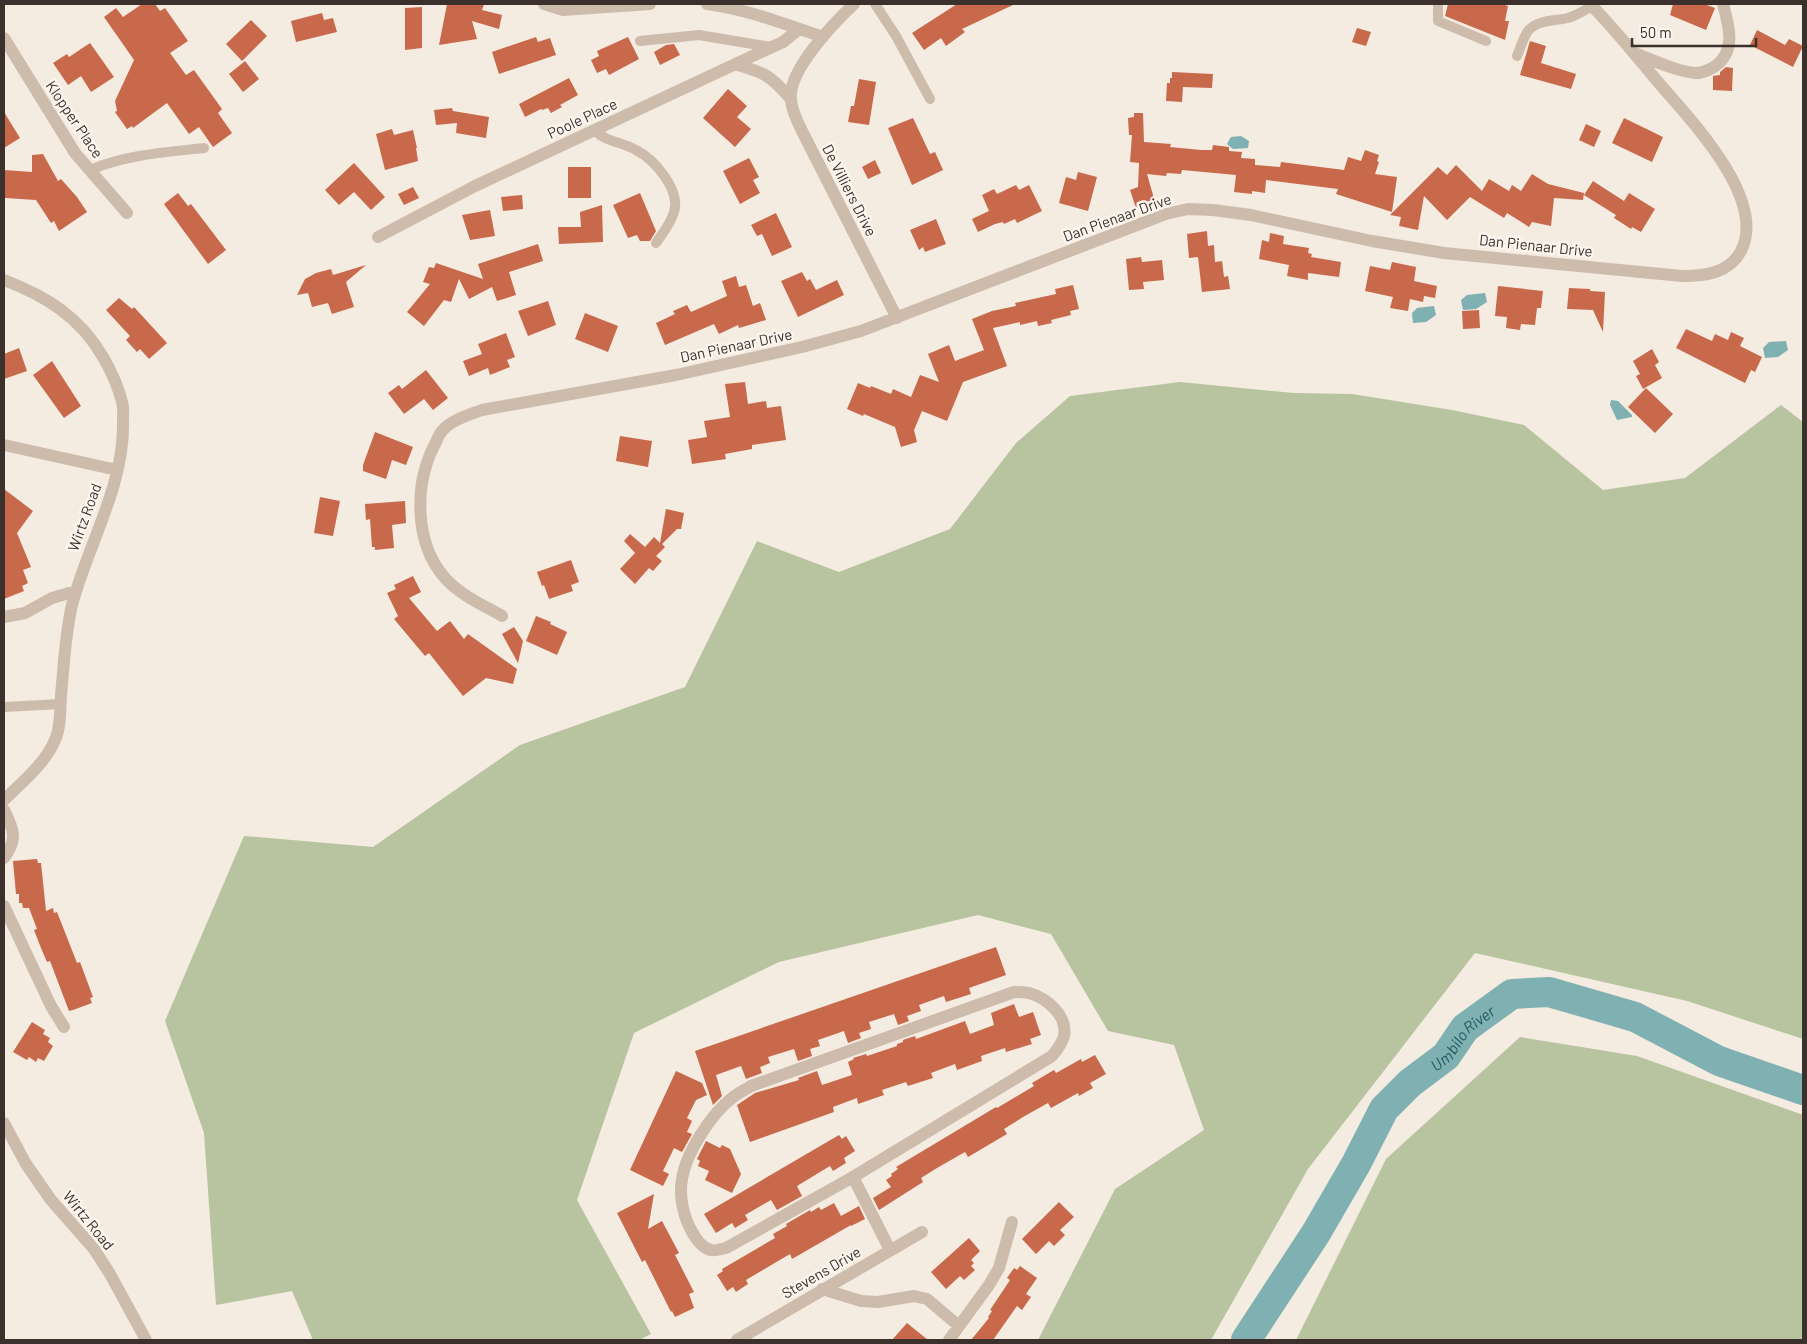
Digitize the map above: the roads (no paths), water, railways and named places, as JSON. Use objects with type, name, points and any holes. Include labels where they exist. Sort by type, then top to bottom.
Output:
[{"type":"street","points":[[544,4],[563,10],[650,4]]},
{"type":"street","points":[[707,4],[722,6],[823,37]]},
{"type":"street","points":[[790,98],[798,72],[823,37],[854,4]]},
{"type":"street","points":[[1634,53],[1686,71],[1699,73],[1712,68],[1726,54],[1729,48],[1730,39],[1723,4]]},
{"type":"street","name":"Dan Pienaar Drive","points":[[502,616],[464,594],[445,578],[430,553],[422,526],[420,502],[423,475],[431,451],[442,431],[458,419],[482,410],[676,375],[802,347],[860,331],[1166,214],[1188,209],[1251,215],[1372,241],[1444,253],[1682,276],[1702,276],[1723,270],[1737,259],[1744,244],[1748,223],[1742,199],[1705,137],[1591,5]]},
{"type":"street","name":"Poole Place","points":[[378,237],[475,186],[783,42],[799,29]]},
{"type":"street","name":"Klopper Place","points":[[4,38],[75,153],[127,213]]},
{"type":"street","points":[[736,64],[763,73],[775,81],[790,98]]},
{"type":"street","name":"De Villiers Drive","points":[[790,98],[803,133],[897,318]]},
{"type":"street","name":"Wirtz Road","points":[[4,280],[36,293],[58,307],[78,324],[96,345],[113,374],[123,403],[124,438],[113,488],[76,591],[67,627],[61,704],[56,739],[34,770],[7,794]]},
{"type":"street","points":[[4,445],[117,470]]},
{"type":"street","points":[[4,617],[25,613],[52,598],[76,591]]},
{"type":"street","points":[[4,810],[14,833],[10,850],[4,858]]},
{"type":"street","points":[[4,906],[51,1006],[64,1026]]},
{"type":"street","points":[[1014,992],[1028,992],[1039,996],[1062,1017],[1064,1034],[1061,1044],[1052,1056],[853,1177],[726,1248],[711,1250],[701,1244],[692,1233],[686,1221],[682,1202],[682,1180],[688,1158],[714,1116],[731,1098],[751,1086],[1014,992]]},
{"type":"street","name":"Wirtz Road","points":[[4,1123],[31,1172],[51,1200],[94,1249],[146,1340]]},
{"type":"street","points":[[853,1177],[890,1250]]},
{"type":"street","points":[[949,1340],[999,1268],[1012,1222]]},
{"type":"street","name":"Stevens Drive","points":[[736,1340],[922,1232]]},
{"type":"street","points":[[822,1289],[861,1301],[878,1302],[914,1296],[927,1300],[958,1326]]},
{"type":"lane","points":[[875,4],[896,36],[930,99]]},
{"type":"lane","points":[[1438,4],[1438,21],[1486,41]]},
{"type":"lane","points":[[1517,56],[1527,32],[1532,26],[1542,22],[1552,22],[1578,15],[1591,5]]},
{"type":"lane","points":[[640,41],[699,35],[772,47]]},
{"type":"lane","points":[[594,130],[601,137],[635,149],[660,168],[675,201],[675,211],[656,243]]},
{"type":"lane","points":[[90,170],[152,154],[204,148]]},
{"type":"lane","points":[[4,707],[61,704]]},
{"type":"water","points":[[1241,136],[1249,141],[1248,148],[1233,149],[1227,144],[1231,137]]},
{"type":"water","points":[[1485,293],[1487,302],[1476,309],[1463,310],[1461,300],[1467,295]]},
{"type":"water","points":[[1434,306],[1436,315],[1426,322],[1413,323],[1412,313],[1417,308]]},
{"type":"water","points":[[1786,341],[1788,350],[1778,357],[1765,358],[1763,348],[1769,342]]},
{"type":"water","points":[[1611,400],[1618,401],[1632,417],[1617,420],[1610,405]]},
{"type":"waterway","name":"Umbilo River","points":[[1246,1340],[1316,1233],[1356,1164],[1384,1109],[1410,1083],[1446,1056],[1465,1028],[1512,994],[1549,992],[1635,1017],[1719,1061],[1803,1090]]}]
